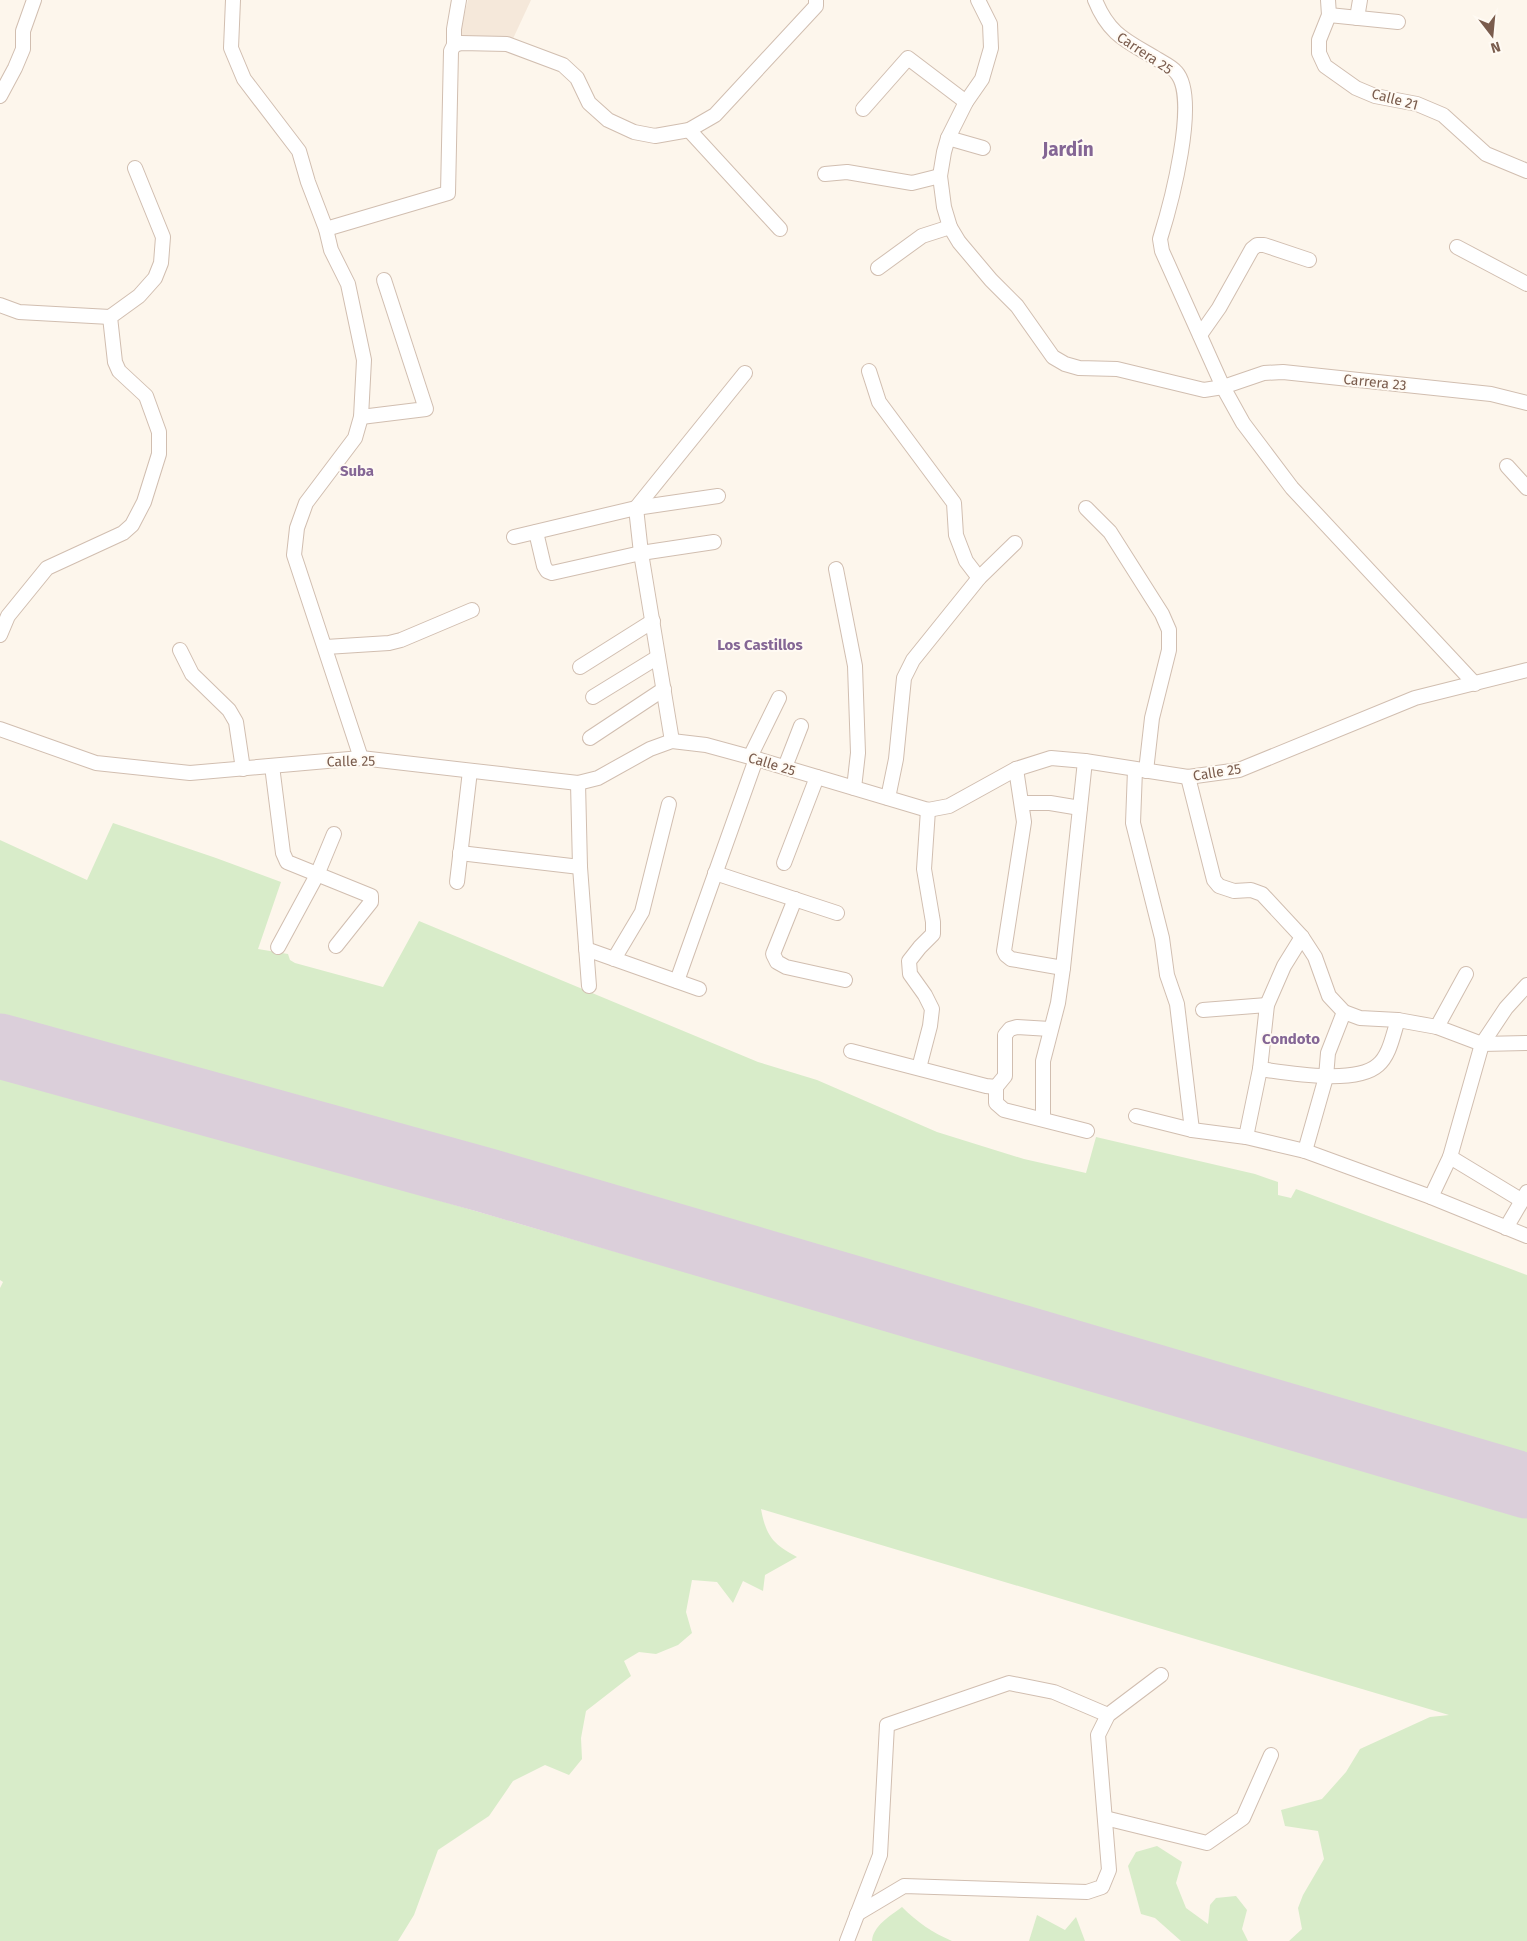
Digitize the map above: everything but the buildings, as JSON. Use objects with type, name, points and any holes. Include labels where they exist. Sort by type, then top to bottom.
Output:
[{"type":"street","points":[[0,96],[23,49],[23,31],[34,0]]},
{"type":"street","points":[[233,0],[231,48],[244,79],[299,151],[308,182],[326,229],[331,250],[348,284],[364,360],[361,417],[355,438],[306,503],[297,528],[294,555],[326,647],[361,758]]},
{"type":"street","points":[[326,229],[448,193],[451,51],[454,46],[454,29],[459,0]]},
{"type":"street","points":[[454,46],[461,43],[507,44],[563,65],[577,78],[589,103],[608,120],[634,132],[655,136],[688,130],[715,116],[816,6],[816,0]]},
{"type":"street","name":"Carrera 23","points":[[978,0],[990,24],[991,48],[982,79],[966,102],[948,138],[940,176],[944,207],[950,227],[959,242],[991,280],[1017,306],[1053,357],[1065,364],[1079,368],[1117,369],[1204,390],[1223,387],[1264,373],[1283,372],[1491,394],[1527,403]]},
{"type":"street","name":"Carrera 25","points":[[1095,0],[1103,19],[1115,34],[1176,71],[1184,87],[1186,115],[1184,141],[1160,240],[1162,251],[1200,335]]},
{"type":"street","points":[[1328,0],[1329,15],[1398,22]]},
{"type":"street","points":[[1357,18],[1360,0]]},
{"type":"street","name":"Calle 21","points":[[1329,15],[1319,40],[1319,53],[1325,66],[1356,88],[1375,96],[1417,104],[1443,115],[1486,154],[1527,171]]},
{"type":"street","points":[[863,108],[908,58],[966,102]]},
{"type":"street","points":[[688,130],[780,229]]},
{"type":"street","points":[[948,138],[983,148]]},
{"type":"street","points":[[0,305],[19,312],[110,316],[139,296],[155,278],[161,263],[162,237],[135,168]]},
{"type":"street","points":[[825,174],[846,172],[912,183],[940,176]]},
{"type":"street","points":[[878,268],[922,236],[950,227]]},
{"type":"street","points":[[1309,260],[1264,245],[1257,245],[1252,249],[1219,308],[1200,335],[1223,387],[1243,423],[1292,488],[1475,684]]},
{"type":"street","points":[[1457,247],[1527,284]]},
{"type":"street","points":[[361,417],[426,409],[384,280]]},
{"type":"street","points":[[0,635],[8,616],[47,568],[123,533],[132,525],[144,502],[160,454],[158,432],[146,396],[117,367],[110,316]]},
{"type":"street","points":[[869,372],[879,402],[954,503],[956,535],[966,561],[979,578]]},
{"type":"street","points":[[672,741],[636,508],[745,374]]},
{"type":"street","points":[[1507,466],[1527,488]]},
{"type":"street","points":[[514,537],[636,508],[718,496]]},
{"type":"street","points":[[1086,508],[1110,532],[1162,614],[1169,630],[1169,650],[1140,771],[1133,823],[1162,938],[1167,975],[1177,1004],[1192,1130]]},
{"type":"street","points":[[536,532],[544,566],[547,572],[552,573],[642,553],[714,542]]},
{"type":"street","points":[[888,798],[896,759],[904,678],[913,660],[979,578],[1015,543]]},
{"type":"street","points":[[836,569],[856,666],[858,754],[854,788]]},
{"type":"street","points":[[326,647],[390,643],[472,610]]},
{"type":"street","points":[[580,667],[652,621]]},
{"type":"street","points":[[180,650],[192,674],[229,710],[236,722],[243,769]]},
{"type":"street","points":[[593,696],[658,657]]},
{"type":"street","name":"Calle 25","points":[[0,729],[96,763],[190,773],[361,758],[578,784],[598,778],[650,749],[672,741],[706,745],[928,810],[949,806],[1016,769],[1051,758],[1188,778],[1239,770],[1415,698],[1527,670]]},
{"type":"street","points":[[590,738],[664,689]]},
{"type":"street","points":[[677,981],[753,758],[779,698]]},
{"type":"street","points":[[784,767],[801,726]]},
{"type":"street","points":[[1043,1118],[1043,1061],[1058,1003],[1063,968],[1085,762]]},
{"type":"street","points":[[272,766],[284,857],[287,862],[370,896],[372,899],[336,946]]},
{"type":"street","points":[[1016,769],[1023,803],[1024,822],[1004,951],[1012,959],[1063,968]]},
{"type":"street","points":[[457,882],[470,771]]},
{"type":"street","points":[[784,863],[817,777]]},
{"type":"street","points":[[1188,778],[1214,880],[1219,886],[1234,891],[1251,890],[1262,894],[1302,938],[1315,956],[1329,996],[1344,1012],[1360,1018],[1398,1020],[1437,1027],[1482,1044],[1527,1043]]},
{"type":"street","points":[[578,784],[580,867],[589,986]]},
{"type":"street","points":[[1023,803],[1050,803],[1080,808]]},
{"type":"street","points":[[614,959],[642,912],[670,804]]},
{"type":"street","points":[[919,1068],[930,1026],[932,1009],[925,995],[910,974],[910,961],[933,934],[933,922],[924,870],[928,810]]},
{"type":"street","points":[[278,947],[317,875],[334,834]]},
{"type":"street","points":[[460,853],[580,867]]},
{"type":"street","points":[[715,873],[837,913]]},
{"type":"street","points":[[795,899],[773,954],[777,962],[786,967],[845,980]]},
{"type":"street","points":[[1246,1137],[1260,1069],[1267,1005],[1284,966],[1302,938]]},
{"type":"street","points":[[586,949],[699,989]]},
{"type":"street","points":[[1437,1027],[1466,974]]},
{"type":"street","points":[[1431,1197],[1450,1157],[1482,1044],[1506,1008],[1527,985]]},
{"type":"street","points":[[1203,1010],[1267,1005]]},
{"type":"street","points":[[1305,1151],[1326,1077],[1328,1053],[1344,1012]]},
{"type":"street","points":[[1260,1069],[1326,1077],[1367,1072],[1378,1066],[1386,1055],[1398,1020]]},
{"type":"street","points":[[1050,1029],[1017,1027],[1010,1029],[1005,1035],[1005,1076],[996,1087],[996,1103],[1004,1110],[1043,1118],[1088,1131]]},
{"type":"street","points":[[851,1051],[996,1087]]},
{"type":"street","points":[[1136,1116],[1192,1130],[1246,1137],[1305,1151],[1431,1197],[1527,1236]]},
{"type":"street","points":[[1450,1157],[1524,1196],[1506,1228]]},
{"type":"street","points":[[857,1914],[904,1886],[1087,1892],[1102,1887],[1109,1870],[1098,1735],[1108,1715],[1160,1675]]},
{"type":"street","points":[[847,1941],[880,1855],[887,1724],[1009,1683],[1054,1692],[1108,1715]]},
{"type":"street","points":[[1105,1818],[1207,1843],[1243,1818],[1271,1755]]},
{"type":"shaded area","points":[[468,0],[531,0],[511,43],[459,35]]},
{"type":"green space","points":[[113,823],[281,882],[258,949],[288,954],[290,960],[295,963],[383,987],[419,921],[758,1062],[817,1080],[937,1132],[1024,1159],[1086,1173],[1096,1137],[1255,1174],[1278,1182],[1278,1195],[1291,1198],[1296,1189],[1527,1275],[1527,1462],[0,1023],[0,840],[87,880]]},
{"type":"green space","points":[[0,1073],[1527,1516],[1527,1941],[1289,1941],[1302,1929],[1298,1908],[1303,1895],[1324,1859],[1318,1831],[1285,1826],[1281,1810],[1322,1799],[1346,1772],[1360,1749],[1430,1717],[1449,1715],[761,1509],[768,1533],[782,1548],[797,1557],[765,1575],[763,1591],[743,1581],[733,1603],[717,1582],[692,1580],[686,1612],[692,1633],[678,1645],[656,1654],[639,1652],[624,1661],[631,1676],[586,1711],[581,1738],[582,1759],[569,1775],[545,1765],[513,1781],[489,1816],[438,1850],[414,1915],[398,1941],[0,1941],[0,1288],[3,1282],[0,1280]]},
{"type":"green space","points":[[1157,1846],[1182,1862],[1176,1883],[1186,1908],[1208,1924],[1210,1905],[1216,1898],[1236,1896],[1247,1910],[1242,1929],[1248,1941],[1181,1941],[1155,1918],[1141,1914],[1128,1866],[1136,1852]]},
{"type":"green space","points":[[902,1907],[926,1927],[952,1941],[872,1941],[875,1931],[879,1926]]},
{"type":"green space","points":[[1037,1915],[1065,1930],[1076,1917],[1085,1941],[1029,1941]]},
{"type":"runway","points":[[0,1046],[485,1180],[1527,1486]]},
{"type":"district","name":"Jardín","points":[[1068,149]]},
{"type":"district","name":"Suba","points":[[357,471]]},
{"type":"district","name":"Los Castillos","points":[[760,645]]},
{"type":"district","name":"Condoto","points":[[1291,1039]]}]
